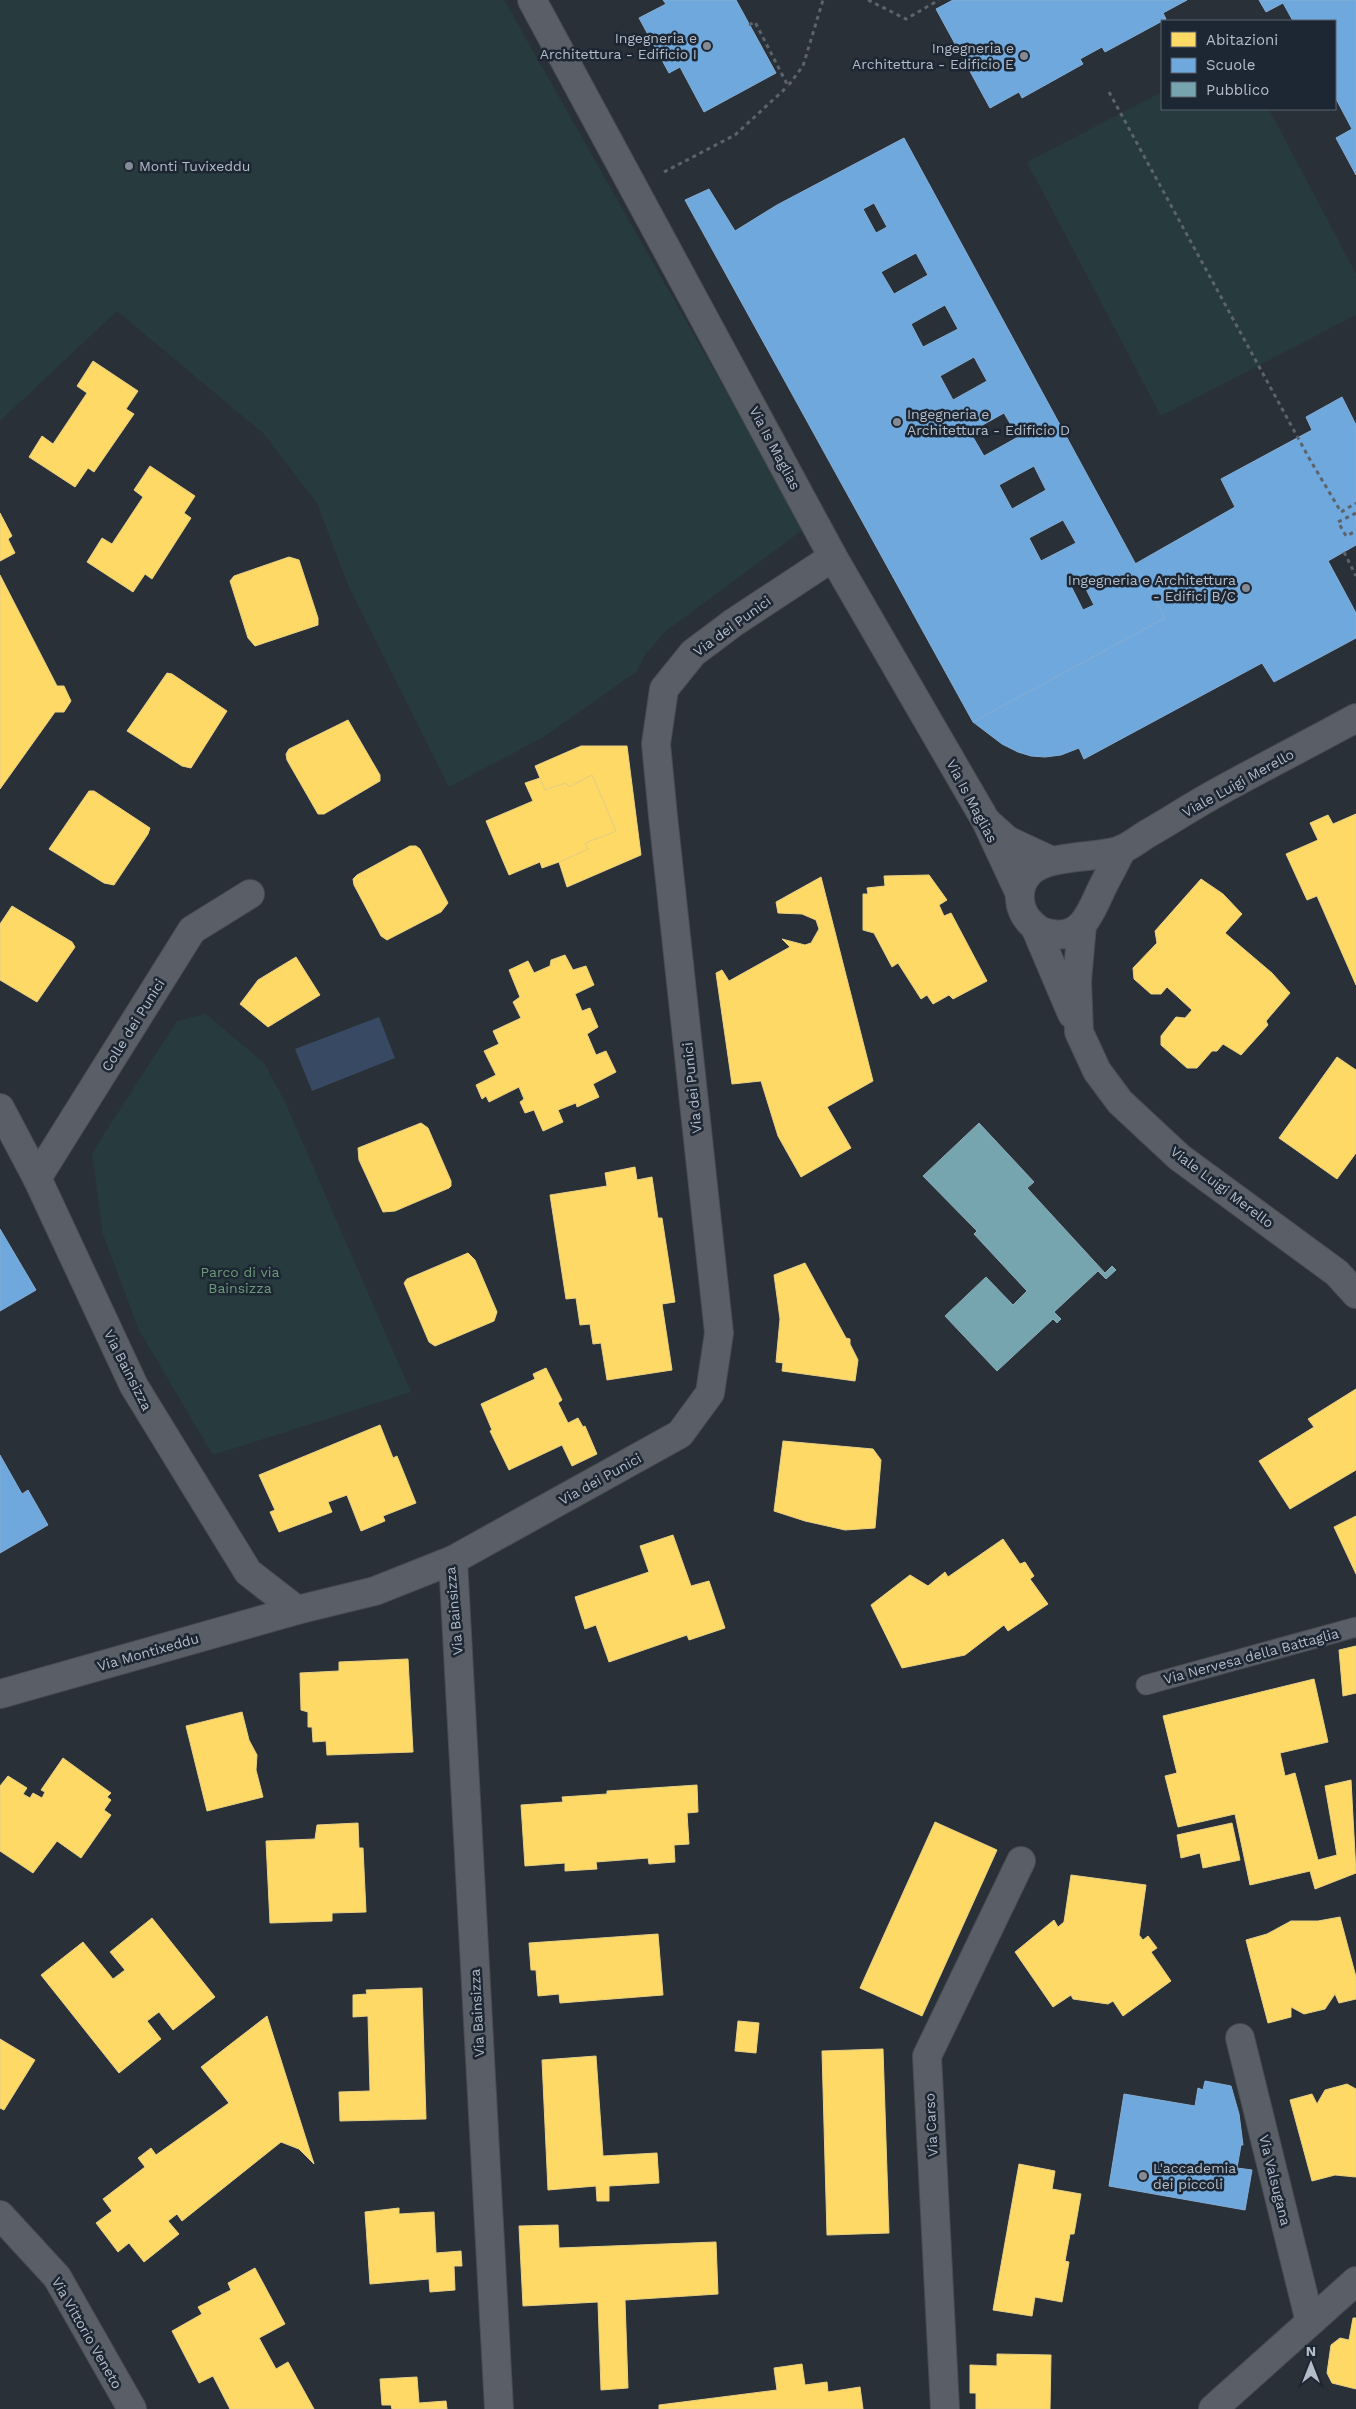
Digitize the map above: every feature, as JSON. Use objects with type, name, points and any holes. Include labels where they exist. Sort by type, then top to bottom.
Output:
[{"type":"street","name":"Via Is Maglias","points":[[532,0],[833,557],[986,822],[1020,894]]},
{"type":"street","name":"Via dei Punici","points":[[453,1560],[680,1434],[710,1393],[719,1332],[662,816],[656,744],[664,689],[693,653],[733,623],[833,557]]},
{"type":"street","name":"Viale Luigi Merello","points":[[1056,860],[1103,855],[1122,849],[1210,797],[1356,718]]},
{"type":"street","points":[[986,822],[1008,840],[1083,870],[1090,879],[1094,891],[1088,915]]},
{"type":"street","points":[[1056,860],[1039,864],[1030,872],[1023,881],[1020,894],[1021,906],[1026,918],[1035,927],[1046,933],[1060,935],[1072,932],[1088,915],[1122,849]]},
{"type":"street","name":"Colle dei Punici","points":[[37,1178],[192,930],[250,894]]},
{"type":"street","name":"Viale Luigi Merello","points":[[1088,915],[1077,981],[1079,1032],[1097,1072],[1120,1102],[1179,1157],[1337,1273],[1356,1294]]},
{"type":"street","points":[[1035,927],[1079,1032]]},
{"type":"street","name":"Via Bainsizza","points":[[0,1108],[37,1178],[134,1386],[248,1572],[297,1610],[375,1591],[453,1560],[499,2409]]},
{"type":"street","name":"Via Montixeddu","points":[[0,1694],[297,1610]]},
{"type":"street","name":"Via Carso","points":[[945,2409],[927,2056],[1021,1861]]},
{"type":"street","name":"Via Valsugana","points":[[1240,2038],[1310,2322]]},
{"type":"street","name":"Via Vittorio Veneto","points":[[0,2215],[56,2277],[132,2409]]},
{"type":"street","points":[[1213,2409],[1356,2281]]},
{"type":"lane","name":"Via Nervesa della Battaglia","points":[[1146,1685],[1356,1627]]},
{"type":"path","points":[[629,179],[668,172],[735,134],[788,86],[803,66],[823,0]]},
{"type":"path","points":[[868,0],[906,19],[939,0]]},
{"type":"path","points":[[749,26],[756,22],[788,86]]},
{"type":"path","points":[[1110,92],[1341,512],[1356,503]]},
{"type":"path","points":[[1356,513],[1338,522],[1346,536],[1356,531]]},
{"type":"path","points":[[1344,552],[1356,576]]},
{"type":"green space","points":[[0,0],[504,0],[804,529],[666,631],[645,655],[636,672],[542,738],[449,787],[348,585],[317,503],[263,433],[117,311],[0,421]]},
{"type":"green space","points":[[1161,93],[1161,110],[1270,110],[1356,274],[1356,315],[1161,416],[1027,162]]},
{"type":"green space","name":"Parco di via Bainsizza","points":[[206,1014],[264,1063],[286,1104],[411,1392],[213,1455],[139,1330],[103,1234],[92,1153],[177,1021]]},
{"type":"water","points":[[379,1017],[395,1058],[312,1091],[295,1049]]},
{"type":"building: Abitazioni","points":[[93,361],[138,391],[126,409],[134,414],[94,472],[88,468],[75,487],[29,457],[42,436],[53,444],[87,393],[77,386]]},
{"type":"building: Abitazioni","points":[[150,466],[195,496],[184,513],[191,518],[152,579],[145,574],[133,592],[87,562],[102,538],[112,544],[143,497],[134,490]]},
{"type":"building: Abitazioni","points":[[0,513],[12,536],[8,539],[15,553],[0,561]]},
{"type":"building: Abitazioni","points":[[289,557],[299,560],[318,618],[318,625],[255,646],[248,638],[230,581],[234,576]]},
{"type":"building: Abitazioni","points":[[0,575],[57,686],[64,686],[71,701],[64,712],[55,712],[0,789]]},
{"type":"building: Abitazioni","points":[[167,673],[172,674],[227,711],[191,768],[182,766],[127,731]]},
{"type":"building: Abitazioni","points":[[348,720],[380,775],[380,781],[324,814],[318,814],[287,760],[286,754],[289,749]]},
{"type":"building: Abitazioni","points":[[581,746],[627,746],[641,855],[567,887],[559,862],[588,849],[585,843],[616,831],[592,775],[569,787],[566,783],[545,790],[535,766]]},
{"type":"building: Abitazioni","points":[[592,775],[616,831],[585,843],[588,849],[559,862],[542,868],[540,862],[509,875],[486,821],[533,801],[525,783],[540,778],[545,790],[566,783],[569,787]]},
{"type":"building: Abitazioni","points":[[89,791],[94,791],[150,828],[148,834],[114,885],[104,883],[49,849]]},
{"type":"building: Abitazioni","points":[[1356,814],[1356,985],[1317,896],[1307,900],[1286,854],[1318,840],[1310,823],[1328,815],[1333,824]]},
{"type":"building: Abitazioni","points":[[410,846],[416,846],[420,849],[448,903],[441,912],[387,940],[381,936],[354,885],[353,879]]},
{"type":"building: Abitazioni","points":[[929,875],[947,900],[939,905],[944,916],[951,913],[987,981],[953,999],[949,995],[933,1004],[927,995],[921,999],[898,963],[892,967],[874,933],[863,930],[863,894],[868,894],[867,888],[885,886],[884,876]]},
{"type":"building: Abitazioni","points":[[821,877],[873,1081],[827,1107],[851,1148],[801,1177],[778,1136],[761,1081],[732,1084],[716,973],[722,970],[729,981],[790,947],[782,939],[805,945],[811,943],[819,929],[816,920],[802,914],[778,913],[776,902]]},
{"type":"building: Abitazioni","points":[[1201,879],[1223,894],[1242,914],[1225,933],[1272,973],[1290,993],[1266,1021],[1268,1025],[1241,1055],[1223,1044],[1217,1051],[1212,1051],[1197,1068],[1187,1068],[1161,1045],[1161,1036],[1176,1017],[1185,1018],[1192,1010],[1167,987],[1161,994],[1151,994],[1134,979],[1133,968],[1157,943],[1155,931]]},
{"type":"building: Abitazioni","points":[[12,906],[72,942],[75,947],[37,1002],[0,980],[0,924]]},
{"type":"building: Abitazioni","points":[[565,955],[573,970],[586,966],[594,985],[575,994],[582,1011],[590,1008],[598,1027],[587,1034],[596,1055],[606,1051],[616,1072],[593,1084],[599,1097],[577,1107],[576,1103],[558,1110],[563,1122],[543,1131],[534,1110],[525,1113],[520,1102],[524,1099],[519,1087],[489,1102],[486,1096],[482,1099],[476,1085],[496,1075],[484,1051],[499,1044],[493,1031],[521,1018],[513,1002],[520,997],[509,970],[528,961],[534,973],[550,966],[551,960]]},
{"type":"building: Abitazioni","points":[[296,957],[320,995],[268,1027],[240,1004],[258,980]]},
{"type":"building: Abitazioni","points":[[1337,1057],[1356,1070],[1356,1153],[1337,1179],[1279,1138]]},
{"type":"building: Abitazioni","points":[[421,1123],[428,1128],[451,1181],[451,1186],[395,1211],[383,1212],[359,1160],[358,1148]]},
{"type":"building: Abitazioni","points":[[635,1167],[637,1180],[652,1177],[658,1218],[662,1218],[675,1302],[662,1304],[672,1370],[607,1380],[601,1343],[593,1344],[590,1324],[580,1325],[576,1298],[566,1299],[550,1195],[607,1186],[605,1173]]},
{"type":"building: Abitazioni","points":[[468,1253],[475,1260],[497,1312],[494,1321],[435,1346],[429,1342],[404,1283],[407,1279]]},
{"type":"building: Abitazioni","points":[[805,1263],[846,1338],[850,1339],[850,1344],[858,1360],[855,1381],[782,1371],[783,1363],[776,1362],[780,1319],[774,1275]]},
{"type":"building: Abitazioni","points":[[546,1368],[562,1400],[558,1403],[568,1423],[578,1418],[583,1427],[585,1426],[597,1454],[572,1466],[562,1445],[509,1470],[490,1431],[492,1430],[481,1404],[535,1379],[533,1374]]},
{"type":"building: Abitazioni","points":[[1356,1389],[1356,1470],[1290,1509],[1259,1461],[1314,1427],[1308,1419]]},
{"type":"building: Abitazioni","points":[[380,1425],[393,1458],[397,1456],[416,1503],[383,1516],[385,1521],[361,1531],[347,1495],[328,1502],[332,1512],[279,1532],[270,1512],[275,1510],[259,1475]]},
{"type":"building: Abitazioni","points":[[783,1441],[873,1449],[881,1460],[875,1528],[845,1530],[805,1521],[774,1511]]},
{"type":"building: Abitazioni","points":[[1356,1516],[1356,1574],[1334,1527]]},
{"type":"building: Abitazioni","points":[[673,1535],[691,1586],[709,1581],[725,1628],[689,1640],[687,1635],[609,1662],[596,1625],[585,1629],[575,1597],[649,1572],[640,1546]]},
{"type":"building: Abitazioni","points":[[1003,1539],[1020,1564],[1025,1562],[1034,1576],[1030,1579],[1048,1604],[1008,1631],[1004,1625],[965,1655],[902,1668],[871,1605],[910,1575],[928,1586],[945,1572],[948,1577]]},
{"type":"building: Abitazioni","points":[[1356,1646],[1356,1693],[1343,1696],[1339,1650]]},
{"type":"building: Abitazioni","points":[[408,1659],[413,1752],[327,1755],[326,1741],[313,1742],[312,1727],[308,1727],[308,1712],[301,1710],[300,1673],[339,1671],[339,1662]]},
{"type":"building: Abitazioni","points":[[1314,1679],[1328,1742],[1280,1753],[1285,1776],[1295,1773],[1318,1860],[1337,1855],[1325,1786],[1351,1780],[1356,1873],[1315,1889],[1310,1871],[1250,1885],[1235,1814],[1178,1827],[1165,1776],[1177,1773],[1163,1716]]},
{"type":"building: Abitazioni","points":[[242,1712],[249,1740],[257,1755],[256,1770],[263,1797],[207,1811],[186,1726]]},
{"type":"building: Abitazioni","points":[[63,1758],[111,1793],[107,1797],[111,1800],[104,1810],[111,1815],[81,1858],[57,1841],[33,1873],[0,1851],[0,1786],[8,1776],[27,1788],[23,1794],[30,1798],[33,1793],[42,1798],[45,1792],[41,1790]]},
{"type":"building: Abitazioni","points":[[697,1785],[698,1812],[687,1813],[689,1844],[674,1845],[675,1862],[649,1864],[648,1858],[596,1862],[597,1869],[565,1871],[565,1863],[525,1866],[521,1805],[563,1802],[562,1797],[607,1794],[607,1791]]},
{"type":"building: Abitazioni","points":[[935,1822],[997,1850],[922,2016],[860,1988]]},
{"type":"building: Abitazioni","points":[[358,1823],[359,1848],[363,1848],[366,1912],[332,1913],[332,1921],[270,1923],[266,1841],[315,1839],[317,1825]]},
{"type":"building: Abitazioni","points":[[1232,1823],[1240,1860],[1203,1868],[1200,1853],[1181,1858],[1177,1835]]},
{"type":"building: Abitazioni","points":[[1071,1875],[1146,1885],[1139,1935],[1143,1940],[1148,1936],[1157,1948],[1151,1952],[1171,1981],[1123,2016],[1113,2001],[1108,2004],[1073,1999],[1071,1995],[1053,2007],[1015,1952],[1054,1920],[1058,1927],[1064,1922]]},
{"type":"building: Abitazioni","points":[[1340,1917],[1356,1977],[1356,1999],[1339,2003],[1335,1994],[1325,2009],[1304,2014],[1291,2007],[1291,2017],[1268,2023],[1246,1940],[1267,1934],[1291,1921],[1318,1921]]},
{"type":"building: Abitazioni","points":[[152,1918],[215,1997],[173,2030],[159,2012],[147,2021],[161,2039],[119,2073],[41,1975],[83,1942],[113,1979],[125,1970],[110,1952]]},
{"type":"building: Abitazioni","points":[[658,1934],[663,1995],[560,2003],[559,1994],[538,1996],[536,1970],[531,1970],[529,1943]]},
{"type":"building: Abitazioni","points":[[422,1988],[426,2119],[340,2121],[339,2092],[370,2091],[368,2016],[353,2017],[353,1995],[367,1994],[366,1990]]},
{"type":"building: Abitazioni","points":[[267,2016],[314,2164],[299,2149],[281,2142],[182,2221],[177,2214],[168,2221],[179,2234],[144,2262],[129,2243],[118,2252],[96,2223],[112,2211],[103,2199],[145,2167],[138,2158],[151,2148],[156,2155],[229,2103],[201,2067]]},
{"type":"building: Abitazioni","points":[[738,2021],[759,2023],[756,2053],[735,2051]]},
{"type":"building: Abitazioni","points":[[0,2039],[35,2060],[4,2110],[0,2108]]},
{"type":"building: Abitazioni","points":[[883,2049],[889,2233],[827,2235],[822,2051]]},
{"type":"building: Abitazioni","points":[[596,2056],[603,2156],[657,2153],[659,2183],[609,2186],[609,2201],[597,2201],[596,2186],[548,2190],[542,2060]]},
{"type":"building: Abitazioni","points":[[1347,2084],[1356,2089],[1356,2177],[1335,2175],[1312,2181],[1290,2100],[1312,2094],[1317,2104],[1325,2090]]},
{"type":"building: Abitazioni","points":[[1019,2164],[1055,2171],[1052,2189],[1081,2194],[1074,2234],[1070,2234],[1065,2261],[1069,2262],[1062,2302],[1035,2297],[1032,2316],[993,2310]]},
{"type":"building: Abitazioni","points":[[399,2208],[399,2214],[434,2212],[436,2253],[461,2251],[462,2266],[454,2266],[455,2290],[430,2292],[429,2279],[370,2284],[365,2212]]},
{"type":"building: Abitazioni","points":[[558,2225],[559,2248],[716,2242],[718,2294],[625,2300],[628,2388],[601,2390],[598,2302],[523,2306],[519,2226]]},
{"type":"building: Abitazioni","points":[[255,2268],[285,2324],[259,2338],[276,2369],[288,2362],[314,2409],[230,2409],[213,2376],[199,2383],[172,2331],[202,2314],[198,2307],[231,2290],[228,2283]]},
{"type":"building: Abitazioni","points":[[1353,2318],[1356,2318],[1356,2389],[1332,2383],[1327,2373],[1331,2345],[1340,2338],[1349,2340]]},
{"type":"building: Abitazioni","points":[[997,2354],[1051,2355],[1050,2409],[976,2409],[976,2393],[970,2393],[970,2365],[997,2366]]},
{"type":"building: Abitazioni","points":[[802,2364],[805,2385],[827,2382],[828,2392],[860,2387],[863,2409],[659,2409],[659,2405],[777,2390],[774,2368]]},
{"type":"building: Abitazioni","points":[[417,2377],[419,2403],[446,2401],[447,2409],[392,2409],[391,2405],[382,2405],[380,2379]]},
{"type":"building: Scuole","name":"Ingegneria e Architettura - Edificio I","points":[[663,0],[736,0],[776,73],[704,112],[680,67],[669,73],[639,18],[666,4]]},
{"type":"building: Scuole","name":"Ingegneria e Architettura - Edificio E","points":[[953,0],[1187,0],[1163,13],[1166,19],[1105,52],[1102,47],[1080,59],[1083,64],[1022,98],[1019,92],[990,108],[936,9]]},
{"type":"building: Scuole","points":[[1259,0],[1356,0],[1356,175],[1336,138],[1352,129],[1336,99],[1336,20],[1292,20],[1283,3],[1266,12]]},
{"type":"building: Scuole","name":"Ingegneria e Architettura - Edificio D","points":[[904,138],[1165,618],[973,722],[685,200],[709,189],[735,231],[777,205]],"holes":[[[874,203],[887,227],[876,233],[863,209]],[[916,253],[928,275],[894,294],[881,272]],[[945,305],[958,329],[923,347],[911,324]],[[974,357],[987,381],[953,400],[940,376]],[[1004,413],[1018,437],[984,456],[970,432]],[[1034,466],[1046,490],[1012,509],[999,485]],[[1063,520],[1076,543],[1041,561],[1029,538]],[[1082,581],[1094,605],[1083,610],[1071,586]]]},
{"type":"building: Scuole","name":"Ingegneria e Architettura - Edifici B/C","points":[[1342,397],[1356,425],[1356,545],[1328,561],[1356,613],[1356,638],[1274,682],[1262,663],[1084,759],[1079,748],[1061,755],[1045,757],[1031,756],[1018,752],[1002,744],[973,722],[1165,618],[1135,564],[1235,507],[1221,479],[1312,430],[1306,417]]},
{"type":"building: Scuole","points":[[0,1229],[36,1290],[0,1311]]},
{"type":"building: Scuole","points":[[0,1455],[22,1494],[28,1490],[48,1525],[0,1553]]},
{"type":"building: Scuole","points":[[1205,2081],[1231,2086],[1239,2114],[1243,2145],[1241,2145],[1237,2168],[1252,2170],[1245,2210],[1109,2186],[1124,2094],[1195,2106],[1198,2088],[1203,2090]]},
{"type":"building: Pubblico","points":[[979,1123],[1034,1182],[1027,1188],[1105,1273],[1112,1266],[1116,1270],[1106,1279],[1098,1271],[1054,1312],[1061,1319],[1057,1323],[1053,1319],[997,1371],[945,1316],[986,1277],[1013,1305],[1027,1291],[974,1234],[977,1231],[923,1176]]},
{"type":"place","name":"Ingegneria e Architettura - Edificio I","points":[[707,46]]},
{"type":"place","name":"Ingegneria e Architettura - Edificio E","points":[[1024,56]]},
{"type":"place","name":"Monti Tuvixeddu","points":[[129,166]]},
{"type":"place","name":"Ingegneria e Architettura - Edificio D","points":[[897,422]]},
{"type":"place","name":"Ingegneria e Architettura - Edifici B/C","points":[[1246,588]]},
{"type":"place","name":"L'accademia dei piccoli","points":[[1143,2176]]}]
